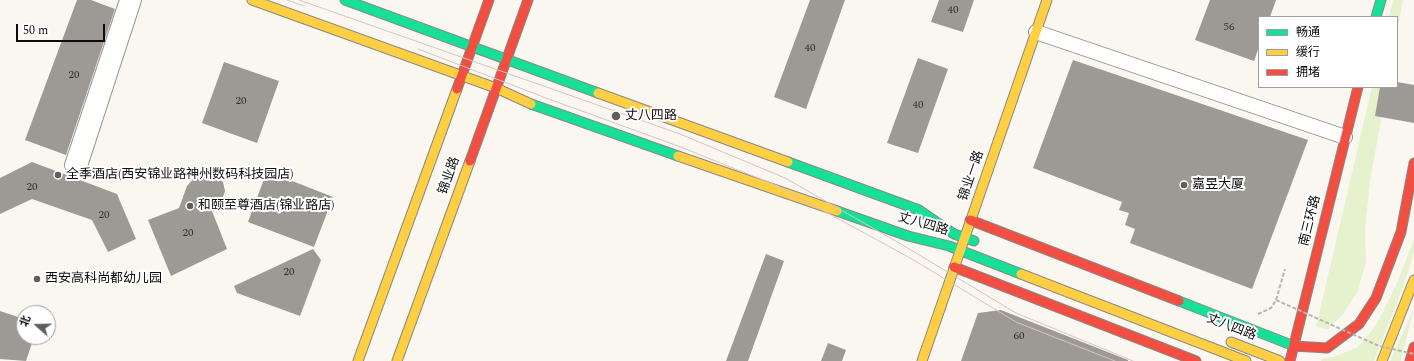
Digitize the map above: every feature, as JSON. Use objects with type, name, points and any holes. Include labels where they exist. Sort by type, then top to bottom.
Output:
[{"type":"main road","name":"丈八四路","points":[[252,0],[496,88],[530,104],[908,236],[949,246],[1246,361]]},
{"type":"main road","name":"丈八四路","points":[[345,0],[919,210],[964,238],[985,245]]},
{"type":"main road","name":"锦业路","points":[[358,361],[489,0]]},
{"type":"main road","name":"锦业路","points":[[397,361],[528,0]]},
{"type":"main road","name":"锦业一路","points":[[922,361],[1047,0]]},
{"type":"main road","points":[[1376,16],[1381,0]]},
{"type":"main road","name":"南三环路","points":[[1290,361],[1358,88]]},
{"type":"main road","points":[[970,220],[1294,346],[1327,348],[1359,324],[1376,298],[1402,232],[1414,163]]},
{"type":"main road","points":[[945,257],[955,231]]},
{"type":"main road","points":[[954,266],[1196,361]]},
{"type":"main road","points":[[1382,361],[1414,280]]},
{"type":"main road","name":"丈八四路","points":[[1221,338],[1280,361]]},
{"type":"main road","points":[[1410,361],[1414,347]]},
{"type":"street","points":[[127,0],[72,165],[79,169],[134,0]]},
{"type":"street","points":[[1036,32],[1345,137]]},
{"type":"path","points":[[1285,268],[1276,300],[1379,346],[1414,354]]},
{"type":"green space","points":[[1393,0],[1403,0],[1398,27],[1398,16],[1389,16]]},
{"type":"green space","points":[[1372,88],[1387,88],[1370,181],[1365,230],[1366,263],[1357,292],[1343,314],[1328,329],[1316,327]]},
{"type":"green space","points":[[1414,239],[1414,253],[1403,287],[1374,361],[1321,361],[1322,359],[1339,355],[1358,347],[1375,327],[1397,283]]},
{"type":"green space","points":[[1414,308],[1401,361],[1390,361]]},
{"type":"building","points":[[77,0],[91,0],[115,9],[66,155],[25,140]]},
{"type":"building","points":[[810,0],[845,0],[806,109],[774,97]]},
{"type":"building","points":[[939,0],[974,0],[963,32],[931,22]]},
{"type":"building","points":[[1210,0],[1276,0],[1270,16],[1258,16],[1258,50],[1254,61],[1195,40]]},
{"type":"building","points":[[918,58],[948,69],[918,153],[887,143]]},
{"type":"building","name":"嘉昱大厦","points":[[1073,60],[1308,140],[1252,289],[1130,243],[1135,229],[1125,225],[1129,213],[1119,210],[1122,202],[1033,168]]},
{"type":"building","points":[[224,62],[279,81],[257,143],[202,123]]},
{"type":"building","points":[[1398,82],[1414,85],[1414,123],[1375,116],[1380,88],[1398,88]]},
{"type":"building","points":[[32,162],[117,194],[136,239],[108,252],[92,220],[32,199],[0,214],[0,178]]},
{"type":"building","points":[[267,171],[333,197],[314,247],[248,222]]},
{"type":"building","points":[[202,174],[213,175],[223,182],[225,191],[221,203],[212,211],[227,249],[171,276],[148,220],[179,208],[187,186],[194,178]]},
{"type":"building","points":[[313,249],[321,260],[300,316],[237,293],[234,286]]},
{"type":"building","points":[[766,254],[784,261],[748,361],[726,361]]},
{"type":"building","points":[[1001,310],[1128,361],[961,361],[978,313]]},
{"type":"building","points":[[0,311],[16,316],[16,345],[31,345],[26,361],[0,359]]},
{"type":"building","points":[[828,343],[846,350],[842,361],[821,361]]},
{"type":"tram line","points":[[287,0],[304,6]]},
{"type":"tram line","points":[[299,0],[680,134],[785,178],[906,247],[1016,313],[1133,361]]},
{"type":"tram line","points":[[418,49],[678,146],[778,186],[912,259],[1016,322],[1115,361]]},
{"type":"traffic: fast","points":[[345,0],[598,93]]},
{"type":"traffic: fast","points":[[1376,16],[1381,0]]},
{"type":"traffic: fast","points":[[531,104],[678,156]]},
{"type":"traffic: fast","points":[[788,162],[919,210],[954,234],[974,241]]},
{"type":"traffic: fast","points":[[837,211],[908,236],[949,246],[1021,274]]},
{"type":"traffic: fast","points":[[1179,301],[1294,346]]},
{"type":"traffic: slow","points":[[252,0],[496,88],[531,104]]},
{"type":"traffic: slow","points":[[922,361],[1047,0]]},
{"type":"traffic: slow","points":[[358,361],[457,89]]},
{"type":"traffic: slow","points":[[598,93],[788,162]]},
{"type":"traffic: slow","points":[[678,156],[837,211]]},
{"type":"traffic: slow","points":[[397,361],[470,161]]},
{"type":"traffic: slow","points":[[1021,274],[1246,361]]},
{"type":"traffic: slow","points":[[1382,361],[1414,280]]},
{"type":"traffic: slow","points":[[1231,342],[1280,361]]},
{"type":"traffic: jam","points":[[457,89],[489,0]]},
{"type":"traffic: jam","points":[[470,161],[528,0]]},
{"type":"traffic: jam","points":[[1290,361],[1358,88]]},
{"type":"traffic: jam","points":[[1294,346],[1327,348],[1359,324],[1376,298],[1401,232],[1414,163]]},
{"type":"traffic: jam","points":[[970,220],[1179,301]]},
{"type":"traffic: jam","points":[[954,267],[1196,361]]},
{"type":"traffic: jam","points":[[1410,361],[1414,347]]},
{"type":"place","name":"丈八四路","points":[[616,116]]},
{"type":"place","name":"全季酒店(西安锦业路神州数码科技园店)","points":[[58,175]]},
{"type":"place","name":"嘉昱大厦","points":[[1184,185]]},
{"type":"place","name":"和颐至尊酒店(锦业路店)","points":[[190,206]]},
{"type":"place","name":"西安高科尚都幼儿园","points":[[37,279]]}]
